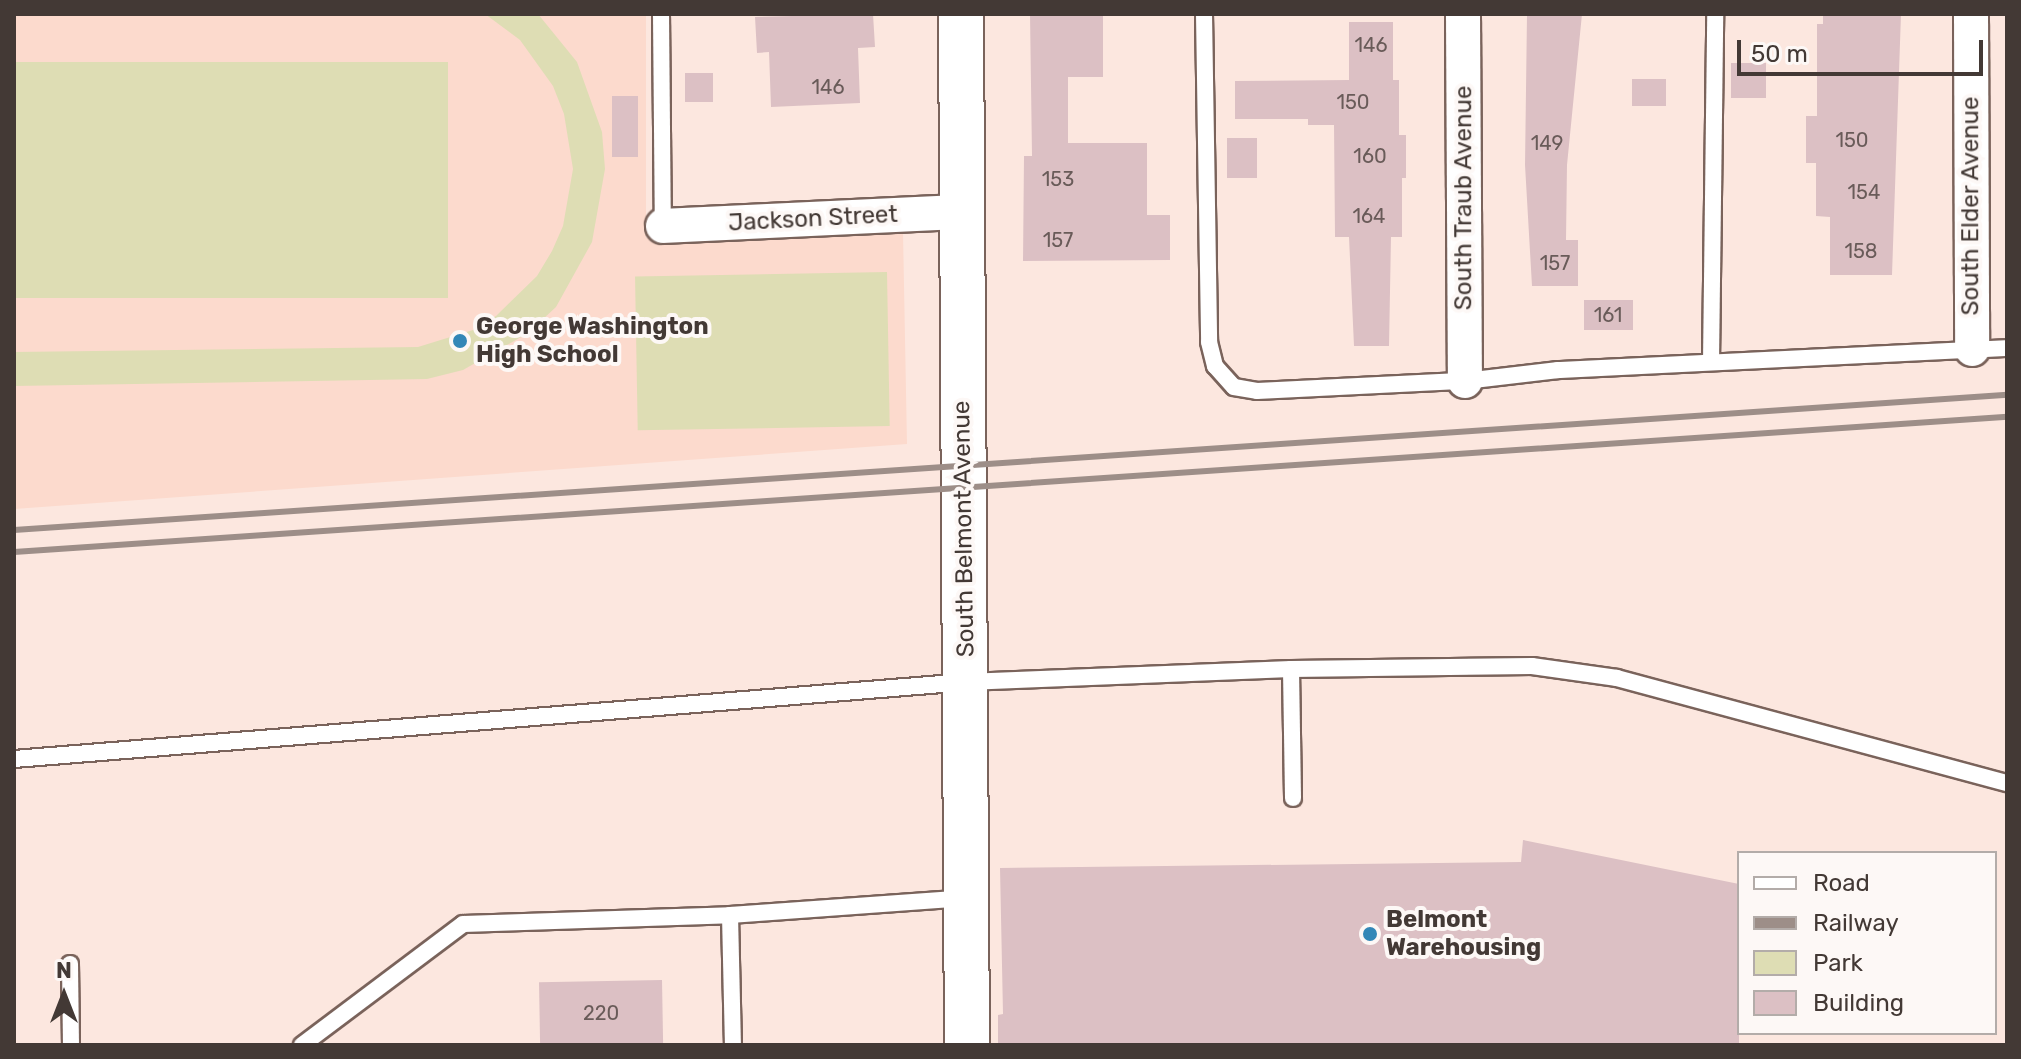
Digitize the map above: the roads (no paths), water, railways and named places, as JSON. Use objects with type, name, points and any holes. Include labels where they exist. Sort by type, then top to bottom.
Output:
[{"type":"main road","name":"South Belmont Avenue","points":[[961,14],[967,1045]]},
{"type":"street","name":"South Traub Avenue","points":[[1463,14],[1465,381]]},
{"type":"street","name":"South Elder Avenue","points":[[1971,14],[1972,349]]},
{"type":"street","name":"Jackson Street","points":[[663,226],[963,212]]},
{"type":"lane","points":[[661,14],[663,226]]},
{"type":"lane","points":[[1204,14],[1209,342],[1215,366],[1234,387],[1257,391],[1465,381],[1711,362],[2007,348]]},
{"type":"lane","points":[[1711,362],[1715,14]]},
{"type":"lane","points":[[14,759],[966,682],[1291,669],[1532,666],[1617,678],[2007,783]]},
{"type":"lane","points":[[1291,669],[1293,798]]},
{"type":"lane","points":[[302,1045],[463,924],[730,915],[967,898]]},
{"type":"lane","points":[[730,915],[733,1045]]},
{"type":"lane","points":[[70,964],[71,1045]]},
{"type":"railway","points":[[14,530],[2007,395]]},
{"type":"railway","points":[[14,552],[2007,417]]},
{"type":"place","name":"George Washington High School","points":[[460,341]]},
{"type":"place","name":"Belmont Warehousing","points":[[1370,934]]}]
